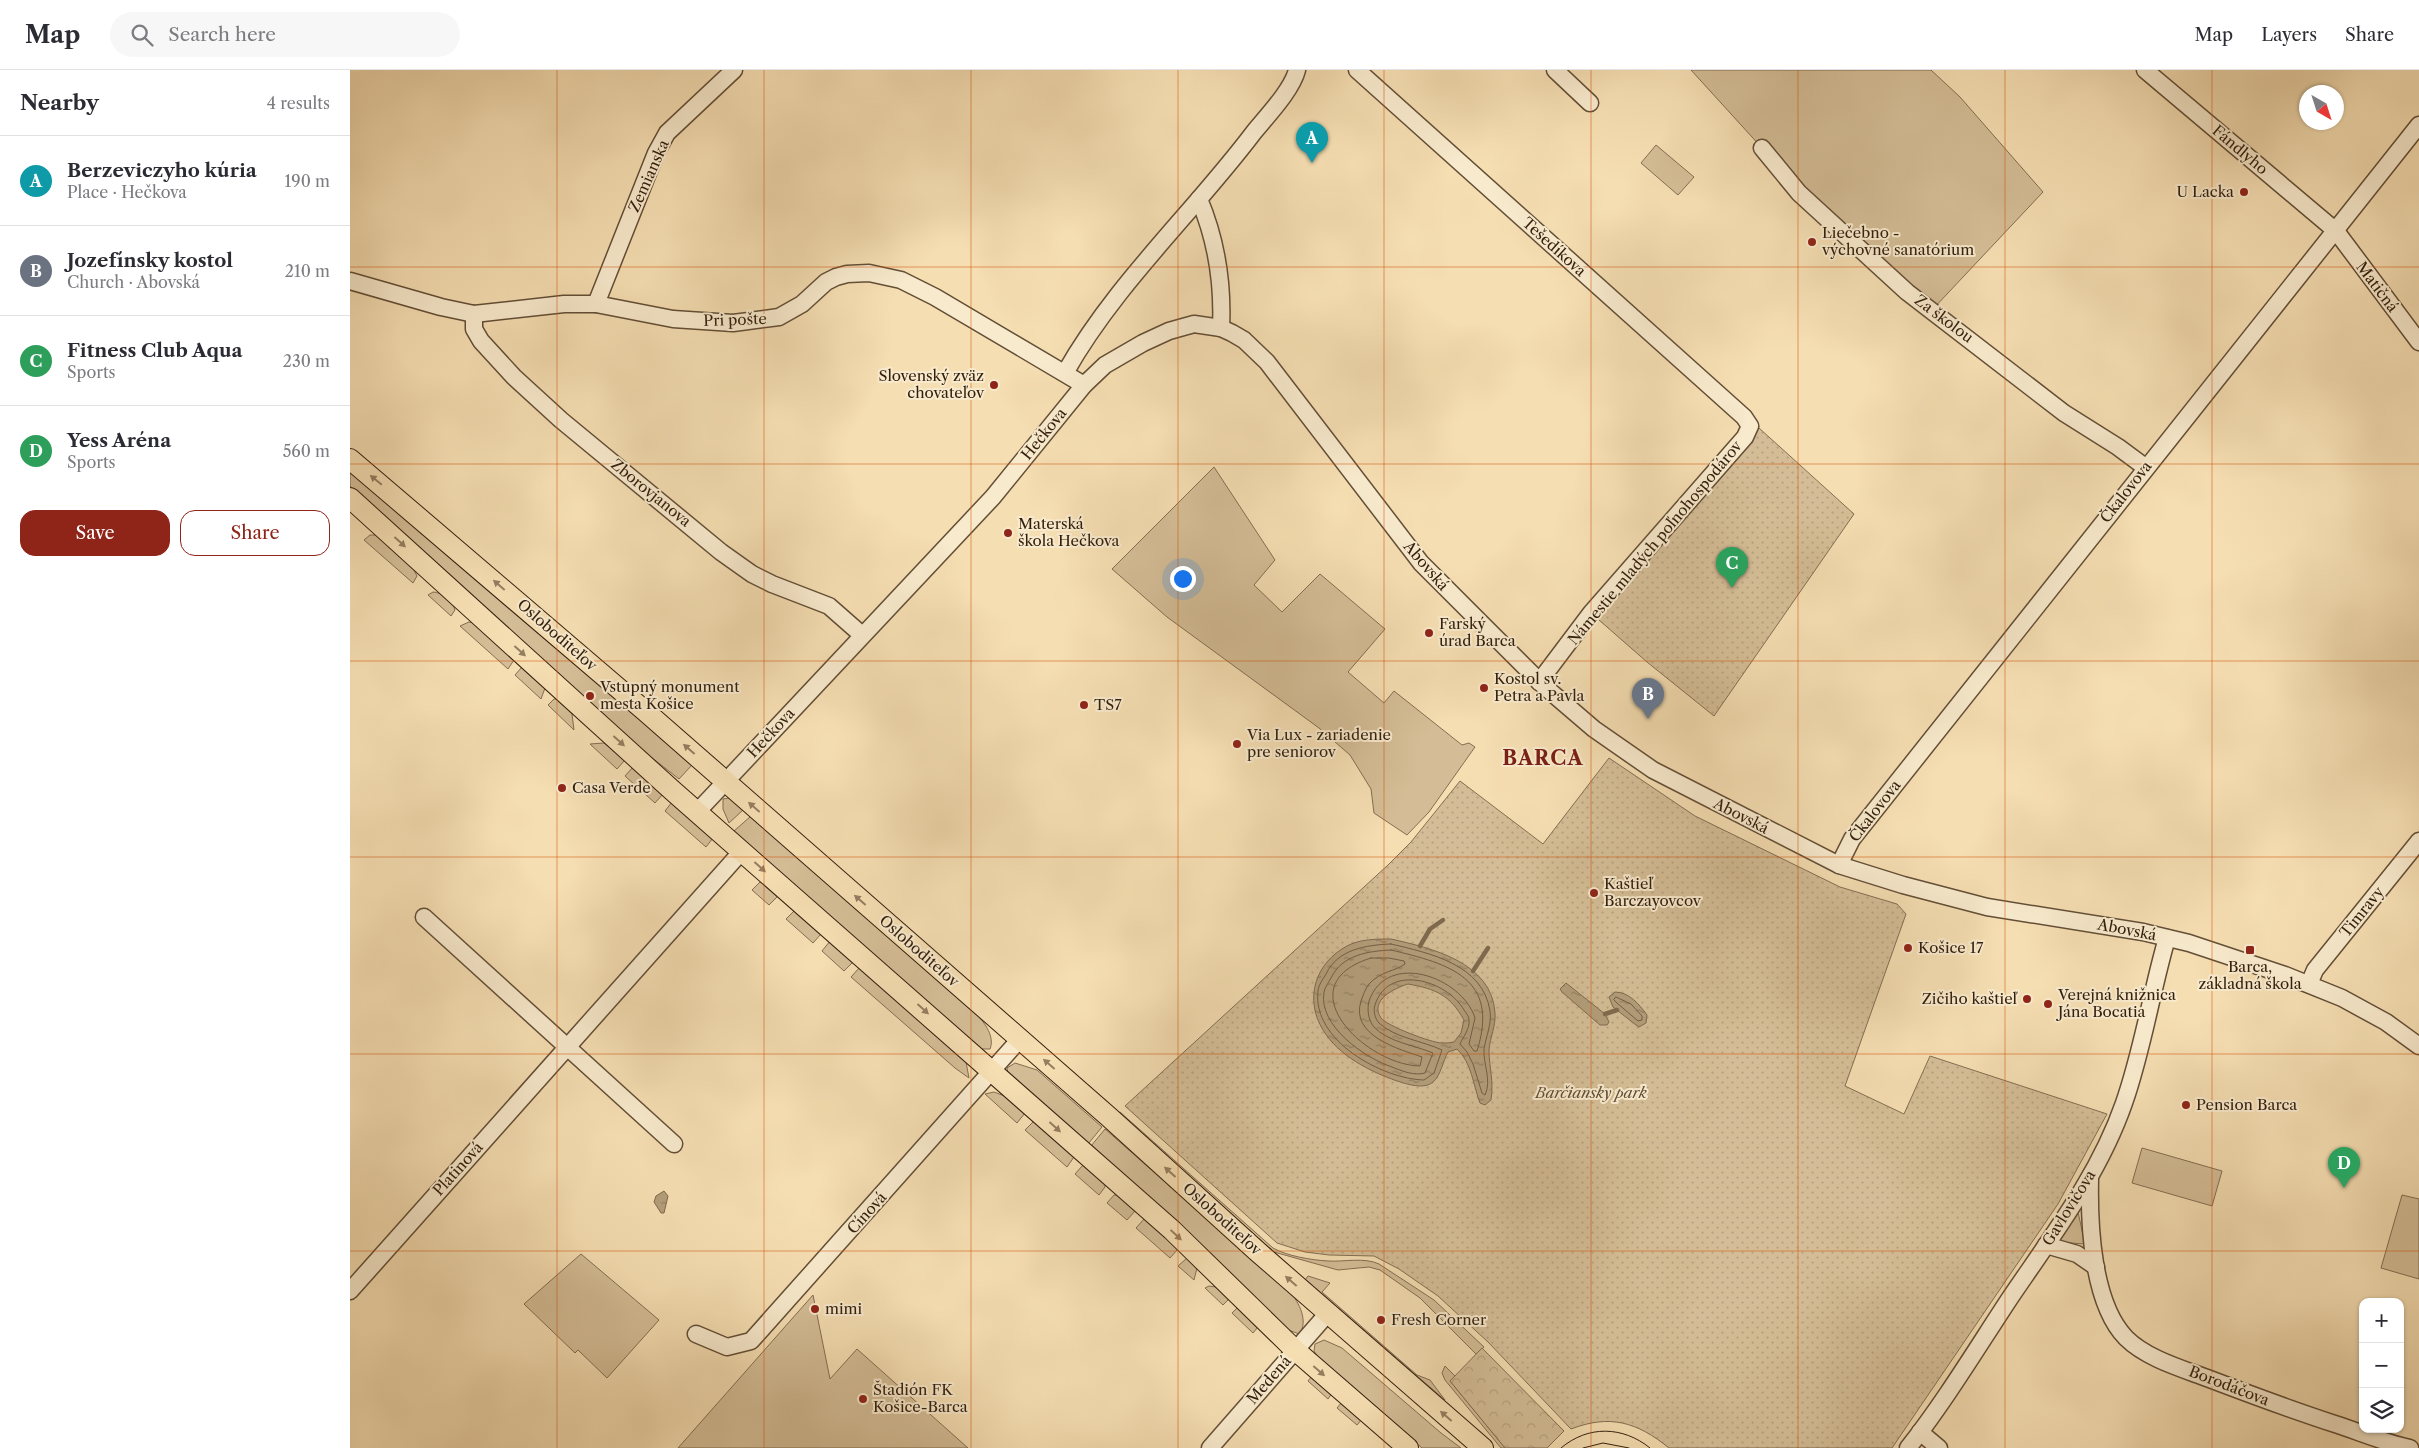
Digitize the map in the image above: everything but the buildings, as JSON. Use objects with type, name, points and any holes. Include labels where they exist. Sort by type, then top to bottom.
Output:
[{"type":"main road","name":"Osloboditeľov","points":[[350,459],[410,508],[725,781],[1483,1448]]},
{"type":"main road","points":[[350,498],[697,812],[1172,1230],[1295,1350],[1408,1448]]},
{"type":"street","name":"Zemianska","points":[[596,304],[656,153],[668,133],[734,70]]},
{"type":"street","points":[[1065,373],[1084,338],[1168,234],[1236,156],[1279,100],[1297,70]]},
{"type":"street","name":"Tešedíkova","points":[[1357,70],[1744,417],[1750,426]]},
{"type":"street","points":[[1555,70],[1590,102]]},
{"type":"street","name":"Fándlyho","points":[[2145,70],[2336,231]]},
{"type":"street","name":"Čkalovova","points":[[1839,865],[1852,839],[2145,467],[2336,231],[2419,125]]},
{"type":"street","name":"Za školou","points":[[1762,148],[1799,193],[1907,292],[2064,413],[2118,447],[2145,467]]},
{"type":"street","points":[[1199,199],[1206,217],[1219,277],[1222,305],[1221,328]]},
{"type":"street","name":"Matičná","points":[[2336,231],[2419,342]]},
{"type":"street","name":"Pri pošte","points":[[350,280],[441,308],[474,314],[564,304],[596,304],[673,319],[716,323],[749,322],[778,317],[791,312],[826,282],[836,277],[847,274],[869,273],[901,280],[926,292],[1084,385]]},
{"type":"street","name":"Zborovjanova","points":[[474,314],[474,329],[486,346],[514,377],[569,426],[721,552],[752,574],[772,584],[829,606],[862,635]]},
{"type":"street","name":"Hečkova","points":[[697,812],[993,497],[1084,385],[1104,365],[1169,331],[1194,324],[1221,328]]},
{"type":"street","name":"Abovská","points":[[1221,328],[1244,340],[1267,362],[1422,564],[1539,682],[1594,729],[1653,770],[1839,865],[1930,893],[1988,907],[2189,943],[2309,984],[2368,1012],[2419,1046]]},
{"type":"street","name":"Námestie mladých poľnohospodárov","points":[[1539,682],[1591,613],[1745,437],[1750,426]]},
{"type":"street","name":"Timravy","points":[[2309,984],[2315,970],[2419,841]]},
{"type":"street","name":"Platinová","points":[[350,1291],[742,852]]},
{"type":"street","points":[[424,917],[674,1144]]},
{"type":"street","name":"Gavlovičova","points":[[1908,1448],[2090,1178],[2109,1140],[2124,1103],[2167,938]]},
{"type":"street","name":"Cínová","points":[[696,1334],[728,1347],[751,1341],[1020,1040]]},
{"type":"street","name":"Borodáčova","points":[[2090,1178],[2089,1211],[2096,1267],[2104,1296],[2116,1325],[2126,1338],[2138,1347],[2170,1364],[2281,1406],[2410,1448]]},
{"type":"street","points":[[2046,1245],[2077,1254],[2096,1267]]},
{"type":"street","name":"Medená","points":[[1210,1448],[1328,1313]]},
{"type":"street","points":[[1920,1432],[1939,1448]]},
{"type":"green space","points":[[1691,70],[1931,70],[1960,97],[2043,192],[1932,310],[1762,148]]},
{"type":"green space","points":[[1656,145],[1694,177],[1678,195],[1641,163]]},
{"type":"green space","points":[[1750,426],[1759,428],[1854,514],[1714,716],[1647,662],[1591,613]]},
{"type":"green space","points":[[1214,467],[1275,560],[1254,585],[1282,612],[1320,574],[1385,629],[1348,672],[1384,703],[1394,691],[1462,745],[1469,743],[1475,747],[1429,812],[1407,835],[1374,813],[1371,789],[1350,755],[1319,728],[1167,617],[1112,569]]},
{"type":"green space","points":[[350,470],[692,765],[679,779],[637,746],[350,486]]},
{"type":"green space","points":[[370,535],[377,535],[413,568],[417,576],[413,583],[364,540]]},
{"type":"green space","points":[[433,592],[447,598],[452,604],[455,610],[451,616],[428,595]]},
{"type":"green space","points":[[469,622],[474,623],[514,660],[508,669],[460,626]]},
{"type":"green space","points":[[522,667],[545,688],[541,699],[515,675]]},
{"type":"green space","points":[[554,699],[557,699],[572,714],[574,730],[548,705]]},
{"type":"green space","points":[[604,743],[625,760],[617,769],[590,744]]},
{"type":"green space","name":"Barčiansky park","points":[[1609,758],[1695,816],[1840,887],[1897,904],[1906,914],[1845,1086],[1904,1114],[1930,1056],[2107,1114],[2058,1204],[1892,1448],[1669,1448],[1646,1432],[1623,1423],[1598,1422],[1571,1429],[1488,1342],[1438,1296],[1399,1269],[1374,1256],[1329,1255],[1305,1252],[1277,1243],[1125,1106],[1388,865],[1411,842],[1460,781],[1543,844]]},
{"type":"green space","points":[[633,767],[663,794],[655,803],[625,776]]},
{"type":"green space","points":[[729,798],[743,810],[729,823],[723,809],[723,799]]},
{"type":"green space","points":[[672,802],[713,838],[706,847],[665,811]]},
{"type":"green space","points":[[751,816],[977,1015],[986,1026],[990,1035],[990,1049],[981,1049],[742,839],[734,831]]},
{"type":"green space","points":[[760,882],[778,896],[769,905],[752,890]]},
{"type":"green space","points":[[795,910],[821,934],[813,943],[786,919]]},
{"type":"green space","points":[[830,941],[853,962],[844,971],[822,951]]},
{"type":"green space","points":[[944,959],[1111,1105],[1109,1107]]},
{"type":"green space","points":[[860,967],[966,1062],[969,1078],[955,1068],[851,977]]},
{"type":"green space","points":[[1015,1063],[1037,1070],[1102,1127],[1088,1144],[1008,1073],[1007,1068]]},
{"type":"green space","points":[[994,1092],[1007,1097],[1025,1113],[1017,1123],[985,1094]]},
{"type":"green space","points":[[1120,1112],[1273,1248],[1314,1260],[1360,1260],[1379,1264],[1434,1300],[1484,1347],[1476,1354],[1420,1298],[1380,1270],[1369,1267],[1338,1270],[1274,1252],[1117,1114]]},
{"type":"green space","points":[[1034,1121],[1074,1157],[1067,1167],[1025,1130]]},
{"type":"green space","points":[[1105,1129],[1290,1292],[1302,1312],[1303,1324],[1299,1334],[1286,1329],[1091,1146]]},
{"type":"green space","points":[[2142,1148],[2222,1171],[2212,1206],[2132,1183]]},
{"type":"green space","points":[[1083,1165],[1105,1185],[1099,1195],[1075,1174]]},
{"type":"green space","points":[[1114,1195],[1118,1195],[1135,1211],[1127,1220],[1107,1203]]},
{"type":"green space","points":[[2402,1195],[2419,1199],[2419,1279],[2381,1268]]},
{"type":"green space","points":[[2078,1212],[2085,1244],[2057,1242]]},
{"type":"green space","points":[[1144,1219],[1178,1249],[1170,1258],[1136,1228]]},
{"type":"green space","points":[[581,1254],[659,1320],[607,1378],[578,1350],[575,1353],[524,1304]]},
{"type":"green space","points":[[1187,1258],[1197,1268],[1194,1280],[1178,1266]]},
{"type":"green space","points":[[1308,1276],[1330,1283],[1322,1292],[1417,1375],[1430,1380],[1445,1400],[1305,1280]]},
{"type":"green space","points":[[1209,1286],[1216,1287],[1229,1299],[1223,1305],[1205,1288]]},
{"type":"green space","points":[[813,1295],[830,1379],[857,1349],[968,1448],[678,1448]]},
{"type":"green space","points":[[1237,1308],[1258,1327],[1253,1333],[1232,1313]]},
{"type":"green space","points":[[1324,1340],[1342,1348],[1461,1448],[1422,1448],[1318,1357],[1314,1351],[1315,1344]]},
{"type":"green space","points":[[1482,1348],[1564,1431],[1547,1448],[1505,1448],[1450,1381]]},
{"type":"green space","points":[[1445,1366],[1455,1376],[1450,1381],[1505,1448],[1501,1448],[1445,1380],[1442,1373]]},
{"type":"green space","points":[[1312,1376],[1332,1393],[1328,1399],[1308,1381]]},
{"type":"green space","points":[[1342,1402],[1362,1419],[1357,1425],[1337,1408]]},
{"type":"water","points":[[1391,939],[1424,947],[1457,960],[1483,981],[1491,996],[1495,1013],[1489,1050],[1492,1093],[1491,1100],[1485,1105],[1480,1103],[1469,1067],[1457,1049],[1448,1052],[1440,1072],[1433,1082],[1425,1086],[1415,1086],[1386,1077],[1346,1055],[1337,1048],[1323,1030],[1314,1006],[1314,994],[1320,972],[1327,962],[1336,953],[1357,942]],"holes":[[[1408,984],[1427,988],[1441,994],[1459,1011],[1464,1020],[1461,1033],[1454,1042],[1442,1043],[1420,1037],[1400,1029],[1381,1018],[1378,1012],[1381,1000],[1397,988]]]},
{"type":"water","points":[[1566,983],[1605,1014],[1609,1022],[1607,1025],[1600,1025],[1562,992],[1560,989]]},
{"type":"water","points":[[1615,992],[1629,996],[1637,1003],[1647,1015],[1646,1023],[1639,1027],[1613,1007],[1609,997]]},
{"type":"water","points":[[664,1191],[668,1196],[664,1213],[661,1213],[654,1202],[656,1196]]},
{"type":"waterway","points":[[1420,946],[1430,929],[1443,920]]},
{"type":"waterway","points":[[1473,971],[1488,948]]},
{"type":"waterway","points":[[1605,1014],[1617,1010]]},
{"type":"tram line","points":[[1561,1448],[1571,1440],[1582,1435],[1606,1431],[1628,1435],[1650,1448]]},
{"type":"tram line","points":[[1583,1448],[1603,1443],[1629,1448]]},
{"type":"place","name":"Berzeviczyho kúria","points":[[1312,163]]},
{"type":"place","name":"U Lacka","points":[[2244,192]]},
{"type":"place","name":"Liečebno - výchovné sanatórium","points":[[1812,242]]},
{"type":"place","name":"Slovenský zväz chovateľov","points":[[994,385]]},
{"type":"place","name":"Materská škola Hečkova","points":[[1008,533]]},
{"type":"place","name":"Fitness Club Aqua","points":[[1732,588]]},
{"type":"place","name":"Farský úrad Barca","points":[[1429,633]]},
{"type":"place","name":"Kostol sv. Petra a Pavla","points":[[1484,688]]},
{"type":"place","name":"Vstupný monument mesta Košice","points":[[590,696]]},
{"type":"place","name":"TS7","points":[[1084,705]]},
{"type":"place","name":"Jozefínsky kostol","points":[[1648,719]]},
{"type":"place","name":"Via Lux - zariadenie pre seniorov","points":[[1237,744]]},
{"type":"place","name":"Casa Verde","points":[[562,788]]},
{"type":"place","name":"Kaštieľ Barczayovcov","points":[[1594,893]]},
{"type":"place","name":"Košice 17","points":[[1908,948]]},
{"type":"place","name":"Barca, základná škola","points":[[2250,950]]},
{"type":"place","name":"Zičiho kaštieľ","points":[[2027,999]]},
{"type":"place","name":"Verejná knižnica Jána Bocatia","points":[[2048,1004]]},
{"type":"place","name":"Pension Barca","points":[[2186,1105]]},
{"type":"place","name":"Yess Aréna","points":[[2344,1188]]},
{"type":"place","name":"mimi","points":[[815,1309]]},
{"type":"place","name":"Fresh Corner","points":[[1381,1320]]},
{"type":"place","name":"Štadión FK Košice-Barca","points":[[863,1399]]},
{"type":"district","name":"BARCA","points":[[1543,758]]}]
